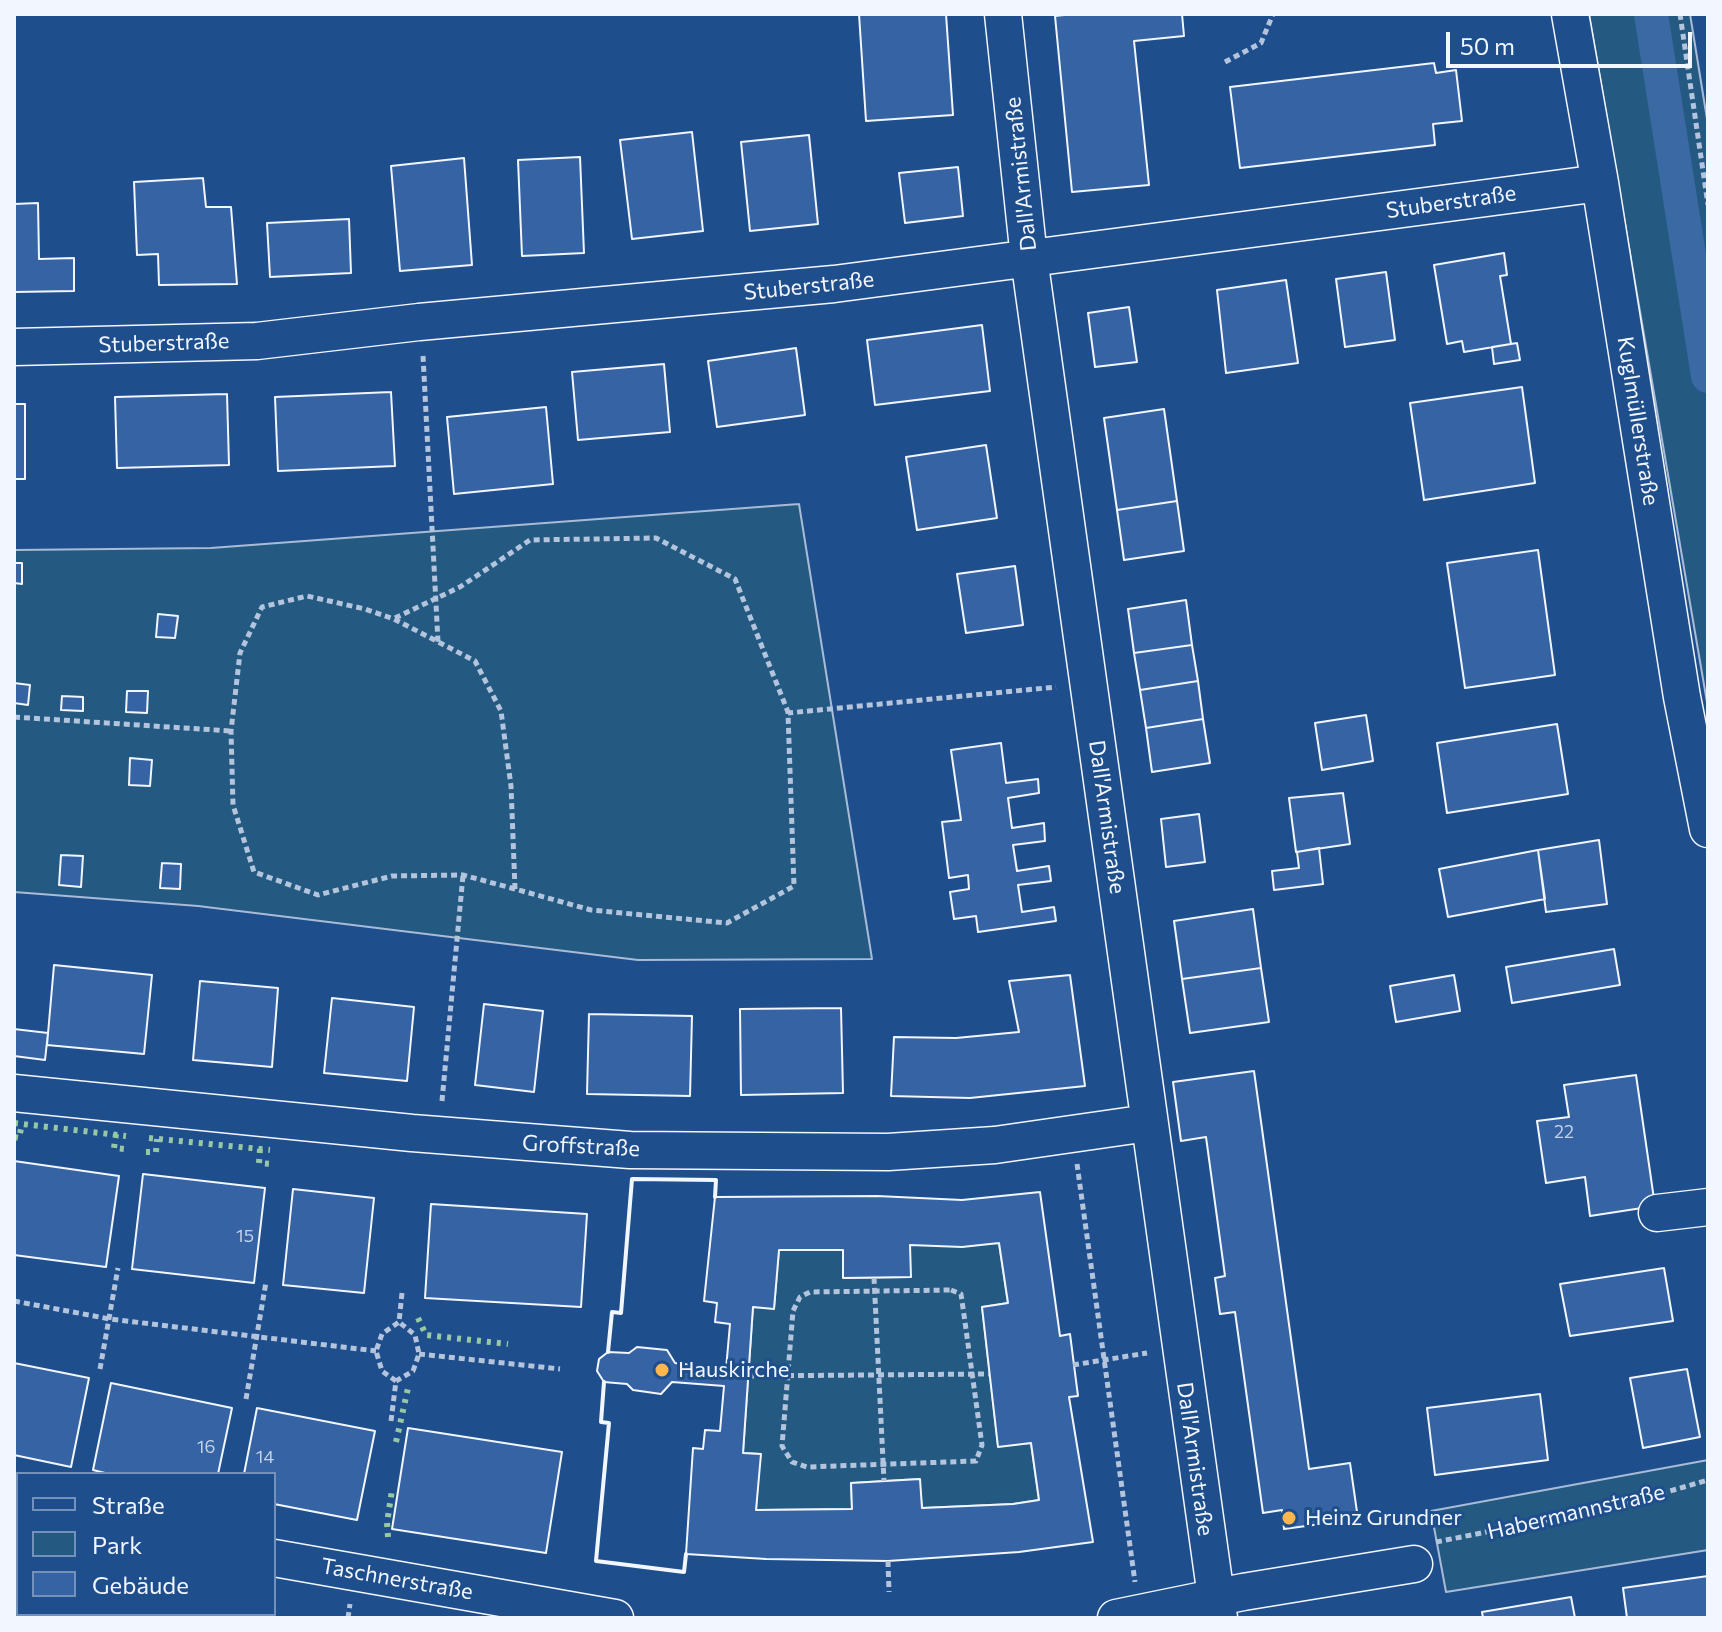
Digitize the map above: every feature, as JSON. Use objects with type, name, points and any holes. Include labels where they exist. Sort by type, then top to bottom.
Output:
[{"type":"street","name":"Dall'Armistraße","points":[[1003,14],[1029,258],[1217,1608]]},
{"type":"street","name":"Kuglmüllerstraße","points":[[1570,14],[1682,697],[1708,829]]},
{"type":"street","name":"Stuberstraße","points":[[14,347],[257,341],[419,322],[834,284],[1600,183]]},
{"type":"street","name":"Groffstraße","points":[[14,1093],[438,1136],[630,1150],[888,1152],[995,1145],[1148,1123]]},
{"type":"street","points":[[1657,1213],[1708,1207]]},
{"type":"street","name":"Taschnerstraße","points":[[276,1558],[615,1618]]},
{"type":"street","points":[[1116,1618],[1217,1608],[1414,1564]]},
{"type":"path","points":[[1225,62],[1261,43],[1273,14]]},
{"type":"path","points":[[1680,14],[1708,205]]},
{"type":"path","points":[[419,322],[438,643]]},
{"type":"path","points":[[394,619],[460,587],[530,540],[656,538],[735,579],[788,713],[794,886],[727,923],[591,910],[463,875],[392,876],[318,895],[254,872],[233,805],[231,731],[240,653],[262,607],[307,596],[394,619],[475,661],[501,711],[511,786],[515,889]]},
{"type":"path","points":[[788,713],[1057,687]]},
{"type":"path","points":[[14,717],[231,731]]},
{"type":"path","points":[[438,1136],[463,875]]},
{"type":"path","points":[[1076,1155],[1135,1587]]},
{"type":"path","points":[[100,1369],[118,1268]]},
{"type":"path","points":[[874,1278],[884,1481]]},
{"type":"path","points":[[246,1399],[266,1282]]},
{"type":"path","points":[[951,1290],[961,1294],[982,1445],[976,1461],[807,1467],[792,1462],[782,1446],[787,1376],[793,1311],[800,1297],[810,1292],[951,1290]]},
{"type":"path","points":[[396,1381],[382,1371],[376,1351],[382,1334],[399,1322],[402,1293]]},
{"type":"path","points":[[14,1301],[110,1319],[376,1351]]},
{"type":"path","points":[[396,1381],[413,1371],[419,1354],[415,1335],[399,1322]]},
{"type":"path","points":[[1073,1365],[1147,1353]]},
{"type":"path","points":[[419,1354],[560,1369]]},
{"type":"path","points":[[748,1376],[989,1374]]},
{"type":"path","points":[[391,1421],[396,1381]]},
{"type":"path","name":"Habermannstraße","points":[[1414,1564],[1434,1542],[1622,1505],[1708,1480]]},
{"type":"path","points":[[888,1561],[889,1592]]},
{"type":"green space","points":[[1589,14],[1690,14],[1708,125],[1708,708]]},
{"type":"green space","points":[[799,504],[872,959],[638,960],[198,906],[14,892],[14,550],[211,548]]},
{"type":"green space","points":[[999,1243],[1008,1303],[982,1307],[998,1446],[1031,1443],[1039,1500],[922,1508],[919,1479],[851,1483],[852,1509],[756,1510],[760,1454],[743,1453],[753,1307],[774,1308],[779,1250],[843,1250],[844,1278],[910,1277],[910,1245]]},
{"type":"green space","points":[[1708,1460],[1708,1550],[1446,1592],[1431,1511]]},
{"type":"building","points":[[859,14],[946,14],[953,115],[866,121]]},
{"type":"building","points":[[1182,14],[1184,36],[1134,41],[1149,185],[1072,192],[1055,16]]},
{"type":"building","points":[[1434,63],[1436,73],[1456,70],[1462,121],[1433,124],[1435,145],[1240,168],[1230,87]]},
{"type":"building","points":[[692,132],[703,231],[632,239],[620,140]]},
{"type":"building","points":[[809,135],[818,224],[750,231],[741,142]]},
{"type":"building","points":[[580,157],[584,253],[522,256],[518,160]]},
{"type":"building","points":[[464,158],[472,265],[400,271],[391,166]]},
{"type":"building","points":[[958,167],[963,216],[905,223],[899,173]]},
{"type":"building","points":[[203,178],[206,207],[231,207],[237,284],[159,285],[158,254],[137,255],[134,182]]},
{"type":"building","points":[[38,203],[39,259],[74,258],[74,291],[14,292],[14,204]]},
{"type":"building","points":[[349,219],[351,273],[270,277],[267,223]]},
{"type":"building","points":[[1504,253],[1507,275],[1500,276],[1511,344],[1464,352],[1462,341],[1447,344],[1434,265]]},
{"type":"building","points":[[1386,272],[1395,340],[1345,347],[1336,279]]},
{"type":"building","points":[[1286,280],[1298,363],[1226,373],[1217,290]]},
{"type":"building","points":[[1129,307],[1137,362],[1095,367],[1088,313]]},
{"type":"building","points":[[982,325],[990,391],[875,405],[867,340]]},
{"type":"building","points":[[1517,343],[1520,360],[1494,364],[1492,347]]},
{"type":"building","points":[[796,348],[805,415],[717,427],[708,361]]},
{"type":"building","points":[[664,364],[670,432],[578,440],[572,372]]},
{"type":"building","points":[[1522,387],[1535,483],[1424,500],[1410,403]]},
{"type":"building","points":[[391,392],[395,466],[278,471],[275,397]]},
{"type":"building","points":[[227,394],[229,465],[117,468],[115,397]]},
{"type":"building","points":[[14,404],[25,404],[25,479],[14,479]]},
{"type":"building","points":[[546,407],[553,484],[454,494],[447,417]]},
{"type":"building","points":[[1164,409],[1177,501],[1117,510],[1104,418]]},
{"type":"building","points":[[986,445],[997,518],[917,530],[906,457]]},
{"type":"building","points":[[1177,501],[1184,551],[1124,560],[1117,510]]},
{"type":"building","points":[[1538,550],[1555,675],[1465,688],[1447,563]]},
{"type":"building","points":[[14,563],[22,563],[22,584],[14,583]]},
{"type":"building","points":[[1015,566],[1023,625],[966,633],[957,574]]},
{"type":"building","points":[[1186,600],[1192,645],[1134,653],[1128,609]]},
{"type":"building","points":[[158,614],[178,616],[175,638],[156,637]]},
{"type":"building","points":[[1192,645],[1198,681],[1140,690],[1134,653]]},
{"type":"building","points":[[1198,681],[1203,719],[1146,728],[1140,690]]},
{"type":"building","points":[[14,683],[30,685],[28,705],[14,703]]},
{"type":"building","points":[[127,691],[148,691],[147,713],[126,712]]},
{"type":"building","points":[[62,696],[83,697],[83,711],[61,710]]},
{"type":"building","points":[[1366,715],[1373,761],[1322,770],[1315,723]]},
{"type":"building","points":[[1203,719],[1210,763],[1152,772],[1146,728]]},
{"type":"building","points":[[1557,724],[1568,794],[1447,813],[1437,743]]},
{"type":"building","points":[[1001,743],[1006,783],[1038,779],[1039,793],[1008,798],[1012,828],[1044,823],[1045,841],[1013,845],[1017,871],[1049,866],[1051,881],[1018,885],[1022,912],[1054,907],[1056,921],[978,932],[976,916],[954,919],[950,892],[969,889],[968,875],[949,878],[942,822],[961,820],[951,750]]},
{"type":"building","points":[[130,758],[152,760],[150,786],[129,785]]},
{"type":"building","points":[[1343,793],[1350,844],[1296,852],[1289,798]]},
{"type":"building","points":[[1199,814],[1205,862],[1166,867],[1161,819]]},
{"type":"building","points":[[1599,840],[1607,904],[1546,912],[1538,850]]},
{"type":"building","points":[[1319,848],[1323,884],[1274,890],[1272,871],[1299,868],[1297,852]]},
{"type":"building","points":[[1538,850],[1545,899],[1448,917],[1439,869]]},
{"type":"building","points":[[61,855],[83,856],[81,887],[59,885]]},
{"type":"building","points":[[162,863],[181,864],[180,889],[160,888]]},
{"type":"building","points":[[1253,909],[1261,968],[1182,979],[1174,921]]},
{"type":"building","points":[[1614,949],[1620,985],[1512,1003],[1506,967]]},
{"type":"building","points":[[54,965],[152,975],[144,1054],[47,1045]]},
{"type":"building","points":[[1261,968],[1269,1022],[1190,1033],[1182,979]]},
{"type":"building","points":[[1070,975],[1085,1086],[970,1098],[891,1096],[894,1037],[956,1038],[1019,1032],[1009,981]]},
{"type":"building","points":[[1454,975],[1460,1011],[1396,1022],[1390,986]]},
{"type":"building","points":[[200,981],[278,988],[272,1067],[193,1060]]},
{"type":"building","points":[[332,998],[414,1007],[407,1081],[324,1073]]},
{"type":"building","points":[[484,1004],[543,1011],[534,1092],[475,1085]]},
{"type":"building","points":[[841,1008],[843,1093],[741,1095],[740,1009]]},
{"type":"building","points":[[589,1014],[692,1016],[690,1096],[587,1094]]},
{"type":"building","points":[[14,1029],[48,1033],[45,1060],[14,1056]]},
{"type":"building","points":[[1254,1071],[1309,1469],[1350,1463],[1358,1519],[1284,1529],[1282,1510],[1263,1513],[1235,1312],[1220,1314],[1215,1278],[1225,1276],[1206,1137],[1181,1141],[1173,1082]]},
{"type":"building","points":[[1636,1075],[1655,1206],[1590,1216],[1585,1177],[1546,1183],[1537,1121],[1569,1117],[1564,1085]]},
{"type":"building","points":[[14,1161],[119,1176],[106,1267],[14,1255]]},
{"type":"building","points":[[143,1174],[265,1188],[254,1283],[132,1269]]},
{"type":"building","points":[[293,1189],[374,1198],[364,1293],[283,1285]]},
{"type":"building","points":[[1040,1192],[1060,1336],[1070,1334],[1078,1396],[1069,1397],[1093,1542],[1019,1552],[888,1561],[686,1554],[693,1448],[703,1449],[705,1430],[720,1431],[724,1386],[672,1382],[661,1394],[633,1390],[627,1384],[604,1382],[597,1371],[599,1359],[608,1352],[629,1353],[637,1347],[667,1350],[675,1363],[726,1369],[730,1324],[715,1322],[717,1303],[704,1301],[715,1197],[877,1196],[962,1200]],"holes":[[[999,1243],[1008,1303],[982,1307],[998,1447],[1031,1443],[1039,1500],[922,1508],[920,1479],[851,1483],[852,1509],[756,1510],[761,1454],[743,1453],[753,1307],[774,1309],[779,1250],[843,1250],[843,1278],[911,1277],[910,1245],[962,1247]]]},
{"type":"building","points":[[431,1204],[587,1214],[581,1307],[425,1298]]},
{"type":"building","points":[[1664,1268],[1673,1321],[1570,1336],[1560,1284]]},
{"type":"building","points":[[14,1363],[89,1378],[71,1467],[14,1455]]},
{"type":"building","points":[[1687,1369],[1700,1437],[1643,1448],[1630,1378]]},
{"type":"building","points":[[111,1383],[232,1408],[218,1472],[93,1470]]},
{"type":"building","points":[[1540,1394],[1548,1460],[1435,1475],[1427,1408]]},
{"type":"building","points":[[257,1408],[375,1431],[357,1520],[276,1504],[276,1472],[244,1472]]},
{"type":"building","points":[[408,1428],[562,1452],[546,1553],[392,1529]]},
{"type":"building","points":[[1708,1576],[1708,1618],[1627,1618],[1623,1588]]},
{"type":"building","points":[[1571,1597],[1575,1618],[1483,1618],[1482,1612]]},
{"type":"building","points":[[42,1616],[118,1616],[118,1618]]},
{"type":"waterway","points":[[1651,14],[1708,376]]},
{"type":"hedge","points":[[14,1123],[126,1136]]},
{"type":"hedge","points":[[14,1137],[19,1138],[22,1124]]},
{"type":"hedge","points":[[116,1134],[114,1148],[124,1149]]},
{"type":"hedge","points":[[149,1138],[270,1150]]},
{"type":"hedge","points":[[146,1152],[156,1152],[157,1139]]},
{"type":"hedge","points":[[260,1149],[259,1163],[271,1164]]},
{"type":"hedge","points":[[418,1318],[426,1335],[508,1344]]},
{"type":"hedge","points":[[396,1442],[408,1388]]},
{"type":"hedge","points":[[388,1537],[392,1490]]},
{"type":"wall","points":[[608,1352],[612,1312],[621,1313],[632,1179],[716,1180],[715,1197]]},
{"type":"wall","points":[[604,1382],[601,1422],[609,1423],[596,1561],[684,1572],[686,1554]]},
{"type":"place","name":"Hauskirche","points":[[662,1370]]},
{"type":"place","name":"Heinz Grundner","points":[[1289,1518]]}]
